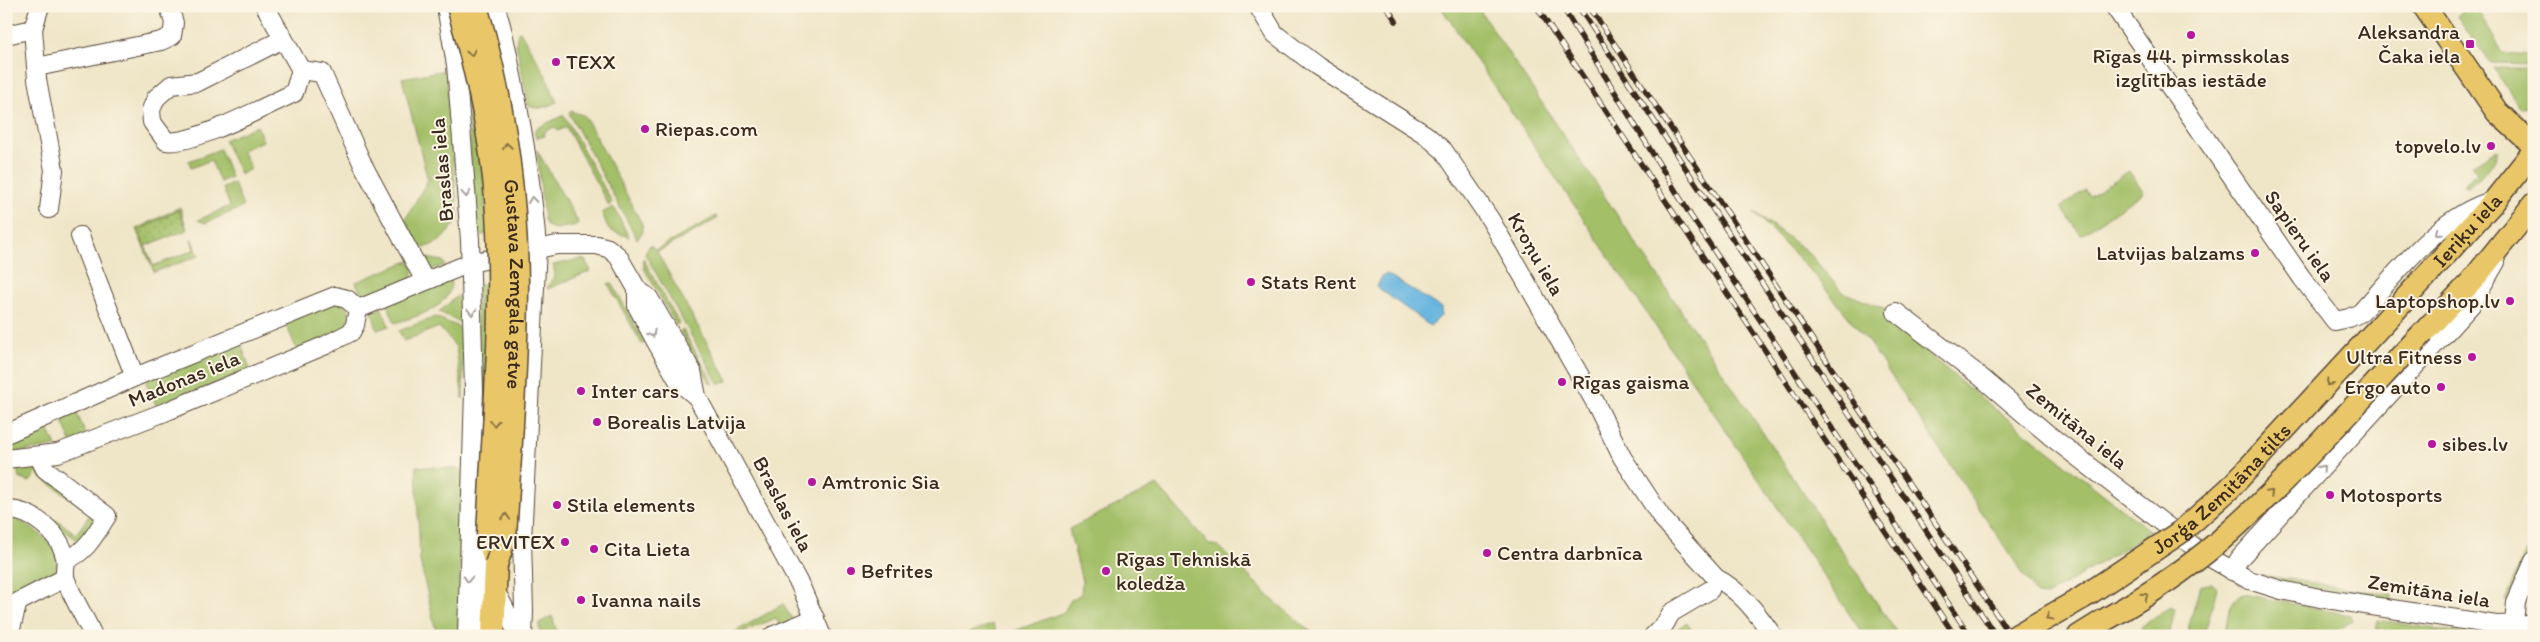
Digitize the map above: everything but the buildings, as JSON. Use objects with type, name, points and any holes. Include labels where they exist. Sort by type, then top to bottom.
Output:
[{"type":"main road","name":"Gustava Zemgala gatve","points":[[458,6],[484,109],[497,218],[499,312],[488,536],[496,565]]},
{"type":"main road","name":"Gustava Zemgala gatve","points":[[476,6],[501,106],[511,179],[516,246],[517,304],[505,537],[496,565],[493,636]]},
{"type":"main road","points":[[2424,6],[2497,112],[2534,146]]},
{"type":"main road","name":"Ieriķu iela","points":[[2397,308],[2495,200],[2534,151]]},
{"type":"main road","name":"Ieriķu iela","points":[[2424,332],[2502,246],[2534,204]]},
{"type":"main road","name":"Jorģa Zemitāna tilts","points":[[2016,636],[2108,581],[2182,531],[2229,489],[2263,454],[2397,308]]},
{"type":"main road","name":"Jorģa Zemitāna tilts","points":[[2079,636],[2159,586],[2232,530],[2296,468],[2424,332]]},
{"type":"street","points":[[40,6],[32,29],[54,170],[49,209]]},
{"type":"street","points":[[37,67],[161,41],[172,36],[174,22],[169,6]]},
{"type":"street","points":[[265,6],[301,70],[294,93],[214,129],[176,143],[166,140],[152,122],[151,110],[156,98],[171,85],[198,82],[283,39]]},
{"type":"street","name":"Braslas iela","points":[[446,6],[456,65],[470,263],[537,248],[578,243],[608,248],[621,260],[637,289],[649,298],[692,371],[697,398],[802,587],[822,636]]},
{"type":"street","points":[[495,6],[501,23],[521,121],[533,204],[537,248]]},
{"type":"street","name":"Kroņu iela","points":[[1258,6],[1275,34],[1317,66],[1426,135],[1444,152],[1490,220],[1595,402],[1622,457],[1662,518],[1713,584],[1727,583],[1747,602],[1773,636]]},
{"type":"street","name":"Sapieru iela","points":[[2114,6],[2302,278],[2335,321],[2349,318],[2360,312],[2425,244],[2452,222],[2472,207],[2495,200]]},
{"type":"street","points":[[6,35],[32,29]]},
{"type":"street","points":[[301,70],[322,72],[363,165],[425,280]]},
{"type":"street","points":[[80,236],[135,377]]},
{"type":"street","points":[[2232,571],[2240,558],[2471,305],[2492,271],[2502,246]]},
{"type":"street","name":"Gustava Zemgala gatve","points":[[521,636],[523,501],[537,248]]},
{"type":"street","points":[[358,308],[470,263]]},
{"type":"street","name":"Gustava Zemgala gatve","points":[[467,636],[474,390],[470,263]]},
{"type":"street","name":"Madonas iela","points":[[6,434],[135,377],[335,296],[347,299],[358,308],[355,325],[346,336],[166,412],[58,453],[39,457],[6,459]]},
{"type":"street","name":"Zemitāna iela","points":[[1896,312],[1976,373],[2049,435],[2169,528],[2202,553],[2232,571],[2263,586],[2320,598],[2496,625],[2534,624]]},
{"type":"street","points":[[39,457],[45,469],[107,516],[87,546],[77,555],[66,560]]},
{"type":"street","points":[[6,510],[28,513],[48,530],[63,550],[66,560],[65,578],[93,636]]},
{"type":"street","name":"Gustava Zemgala gatve","points":[[479,636],[488,536]]},
{"type":"street","points":[[2514,624],[2516,602],[2534,561]]},
{"type":"street","points":[[9,636],[18,602],[65,578]]},
{"type":"street","points":[[1659,630],[1703,602],[1713,584]]},
{"type":"street","name":"Gustava Zemgala gatve","points":[[495,589],[521,636]]},
{"type":"street","points":[[772,636],[815,618]]},
{"type":"green space","points":[[1440,6],[1477,6],[1899,636],[1864,636]]},
{"type":"green space","points":[[2470,6],[2475,6],[2503,53],[2534,55],[2534,64],[2490,63],[2457,16]]},
{"type":"green space","points":[[520,31],[546,76],[557,102],[540,108],[529,106],[516,44],[518,32]]},
{"type":"green space","points":[[2493,68],[2534,68],[2534,106],[2521,108]]},
{"type":"green space","points":[[446,70],[458,221],[440,241],[425,248],[420,246],[405,220],[428,180],[402,78]]},
{"type":"green space","points":[[466,75],[482,150],[487,234],[476,236]]},
{"type":"green space","points":[[571,111],[585,116],[642,224],[643,232],[637,239],[569,113]]},
{"type":"green space","points":[[564,115],[612,202],[609,206],[566,127],[558,131],[554,127],[544,132],[545,136],[536,138],[534,131],[537,128]]},
{"type":"green space","points":[[257,126],[263,141],[242,150],[251,169],[240,174],[224,140]]},
{"type":"green space","points":[[220,149],[231,177],[220,182],[211,160],[191,168],[189,161]]},
{"type":"green space","points":[[2497,149],[2492,165],[2469,186],[2464,187],[2464,184],[2477,172],[2472,165]]},
{"type":"green space","points":[[537,150],[578,222],[577,225],[555,229],[547,226],[544,220]]},
{"type":"green space","points":[[2129,171],[2144,192],[2081,235],[2061,207],[2085,190],[2090,196]]},
{"type":"green space","points":[[234,183],[243,207],[205,223],[198,220],[230,206],[223,188]]},
{"type":"green space","points":[[180,207],[187,230],[178,210],[139,230],[153,266],[194,250],[191,238],[199,256],[154,272],[136,229]]},
{"type":"green space","points":[[613,207],[629,237],[609,230],[602,213]]},
{"type":"green space","points":[[179,210],[187,230],[145,246],[138,230]]},
{"type":"green space","points":[[1754,212],[1809,253],[1842,292],[1883,308],[1897,326],[1961,382],[2150,531],[2047,596],[2037,595],[1870,344],[1818,279]]},
{"type":"green space","points":[[716,216],[717,219],[657,252],[728,381],[721,384],[718,383],[645,254],[650,245],[656,250]]},
{"type":"green space","points":[[422,255],[425,258],[443,261],[445,265],[436,268],[427,267],[420,256]]},
{"type":"green space","points":[[643,258],[679,323],[676,325],[644,268]]},
{"type":"green space","points":[[581,259],[585,260],[591,271],[547,289],[555,274],[553,265]]},
{"type":"green space","points":[[409,261],[414,271],[410,280],[364,299],[362,297],[356,282]]},
{"type":"green space","points":[[451,279],[450,289],[440,304],[423,314],[395,323],[387,303]]},
{"type":"green space","points":[[612,283],[645,343],[642,344],[608,284]]},
{"type":"green space","points":[[487,284],[488,306],[478,608],[476,608],[477,285]]},
{"type":"green space","points":[[457,296],[462,299],[462,320],[459,322],[439,312]]},
{"type":"green space","points":[[333,302],[344,304],[350,312],[346,330],[297,350],[285,322]]},
{"type":"green space","points":[[381,307],[389,326],[377,330],[372,311]]},
{"type":"green space","points":[[435,317],[459,327],[463,333],[463,399],[456,347],[439,327],[404,341],[399,331]]},
{"type":"green space","points":[[683,330],[714,384],[710,383],[680,331]]},
{"type":"green space","points":[[237,342],[241,344],[250,369],[163,407],[156,405],[146,383],[150,377]]},
{"type":"green space","points":[[76,411],[87,437],[71,442],[61,418]]},
{"type":"green space","points":[[46,424],[56,446],[6,454],[6,442]]},
{"type":"green space","points":[[16,461],[25,462],[38,470],[30,482],[19,478]]},
{"type":"green space","points":[[416,466],[461,469],[463,472],[458,636],[437,636],[420,561]]},
{"type":"green space","points":[[40,471],[101,516],[79,541],[54,524],[57,520],[76,534],[91,513],[38,475]]},
{"type":"green space","name":"Rīgas Tehniskā koledža","points":[[1157,485],[1209,544],[1219,546],[1273,600],[1316,636],[1002,636],[1064,612],[1071,600],[1081,594],[1082,581],[1069,529]]},
{"type":"green space","points":[[6,519],[29,526],[53,547],[57,557],[56,567],[51,577],[32,594],[10,608],[6,606]]},
{"type":"green space","points":[[2527,549],[2530,552],[2508,601],[2505,600]]},
{"type":"green space","points":[[2261,575],[2392,595],[2391,601],[2295,585]]},
{"type":"green space","points":[[2212,583],[2217,588],[2204,636],[2186,636],[2200,586]]},
{"type":"green space","points":[[2243,594],[2350,615],[2352,621],[2329,636],[2224,636],[2231,606]]},
{"type":"green space","points":[[783,604],[793,621],[780,627],[776,618],[733,636],[728,636]]},
{"type":"green space","points":[[2170,607],[2175,609],[2169,636],[2140,636],[2141,626]]},
{"type":"green space","points":[[552,616],[558,636],[540,636],[539,623]]},
{"type":"green space","points":[[2378,620],[2479,636],[2384,636],[2384,630],[2376,629]]},
{"type":"green space","points":[[1687,622],[1695,636],[1668,636]]},
{"type":"green space","points":[[993,624],[998,636],[961,636]]},
{"type":"water","points":[[1387,274],[1441,308],[1441,316],[1430,326],[1377,287],[1382,276]]},
{"type":"railway","points":[[1386,6],[1396,21]]},
{"type":"railway","points":[[1536,6],[1955,636]]},
{"type":"railway","points":[[1562,6],[1691,216],[1970,636]]},
{"type":"railway","points":[[1578,6],[1996,636]]},
{"type":"railway","points":[[1589,6],[2011,636]]},
{"type":"place","name":"Rīgas 44. pirmsskolas izglītības iestāde","points":[[2191,35]]},
{"type":"place","name":"Aleksandra Čaka iela","points":[[2470,44]]},
{"type":"place","name":"TEXX","points":[[556,62]]},
{"type":"place","name":"Riepas.com","points":[[645,129]]},
{"type":"place","name":"topvelo.lv","points":[[2491,146]]},
{"type":"place","name":"Latvijas balzams","points":[[2255,253]]},
{"type":"place","name":"Stats Rent","points":[[1251,282]]},
{"type":"place","name":"Laptopshop.lv","points":[[2510,301]]},
{"type":"place","name":"Ultra Fitness","points":[[2472,357]]},
{"type":"place","name":"Rīgas gaisma","points":[[1562,382]]},
{"type":"place","name":"Ergo auto","points":[[2441,387]]},
{"type":"place","name":"Inter cars","points":[[581,391]]},
{"type":"place","name":"Borealis Latvija","points":[[597,422]]},
{"type":"place","name":"sibes.lv","points":[[2432,444]]},
{"type":"place","name":"Amtronic Sia","points":[[812,482]]},
{"type":"place","name":"Motosports","points":[[2330,495]]},
{"type":"place","name":"Stila elements","points":[[557,505]]},
{"type":"place","name":"ERVITEX","points":[[565,542]]},
{"type":"place","name":"Cita Lieta","points":[[594,549]]},
{"type":"place","name":"Centra darbnīca","points":[[1487,553]]},
{"type":"place","name":"Befrites","points":[[851,571]]},
{"type":"place","name":"Rīgas Tehniskā koledža","points":[[1106,571]]},
{"type":"place","name":"Ivanna nails","points":[[581,600]]}]
